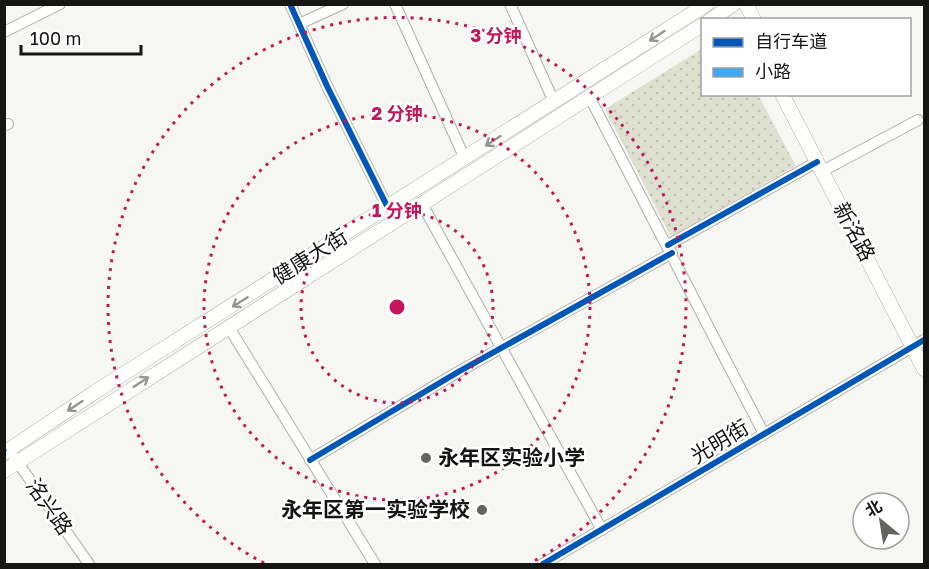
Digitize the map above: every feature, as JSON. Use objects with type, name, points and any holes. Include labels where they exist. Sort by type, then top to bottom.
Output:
[{"type":"main road","name":"健康大街","points":[[8,458],[95,392],[707,4]]},
{"type":"main road","points":[[713,18],[735,4],[743,18]]},
{"type":"main road","points":[[746,4],[753,18]]},
{"type":"main road","name":"健康大街","points":[[8,458],[228,326],[701,26]]},
{"type":"main road","name":"新洺路","points":[[783,96],[824,164],[921,345],[924,369]]},
{"type":"main road","name":"新洺路","points":[[794,96],[824,164]]},
{"type":"street","points":[[5,32],[60,4]]},
{"type":"street","points":[[290,4],[388,208]]},
{"type":"street","points":[[299,24],[343,4]]},
{"type":"street","points":[[395,4],[465,159]]},
{"type":"street","points":[[510,4],[554,102]]},
{"type":"street","points":[[590,98],[764,434]]},
{"type":"street","points":[[310,460],[670,249],[824,164],[918,120]]},
{"type":"street","points":[[422,204],[602,530]]},
{"type":"street","points":[[228,326],[375,564]]},
{"type":"street","name":"光明街","points":[[543,564],[921,345]]},
{"type":"street","name":"洺兴路","points":[[8,458],[81,564]]},
{"type":"street","name":"洺兴路","points":[[8,458],[89,564]]},
{"type":"green space","points":[[701,50],[701,96],[759,96],[796,166],[671,237],[605,109]]},
{"type":"cycle path","points":[[290,4],[327,86],[388,208]]},
{"type":"cycle path","points":[[668,245],[817,162]]},
{"type":"cycle path","points":[[310,460],[458,372],[672,253]]},
{"type":"cycle path","points":[[543,564],[924,340]]},
{"type":"place","name":"永年区实验小学","points":[[426,458]]},
{"type":"place","name":"永年区第一实验学校","points":[[482,510]]}]
